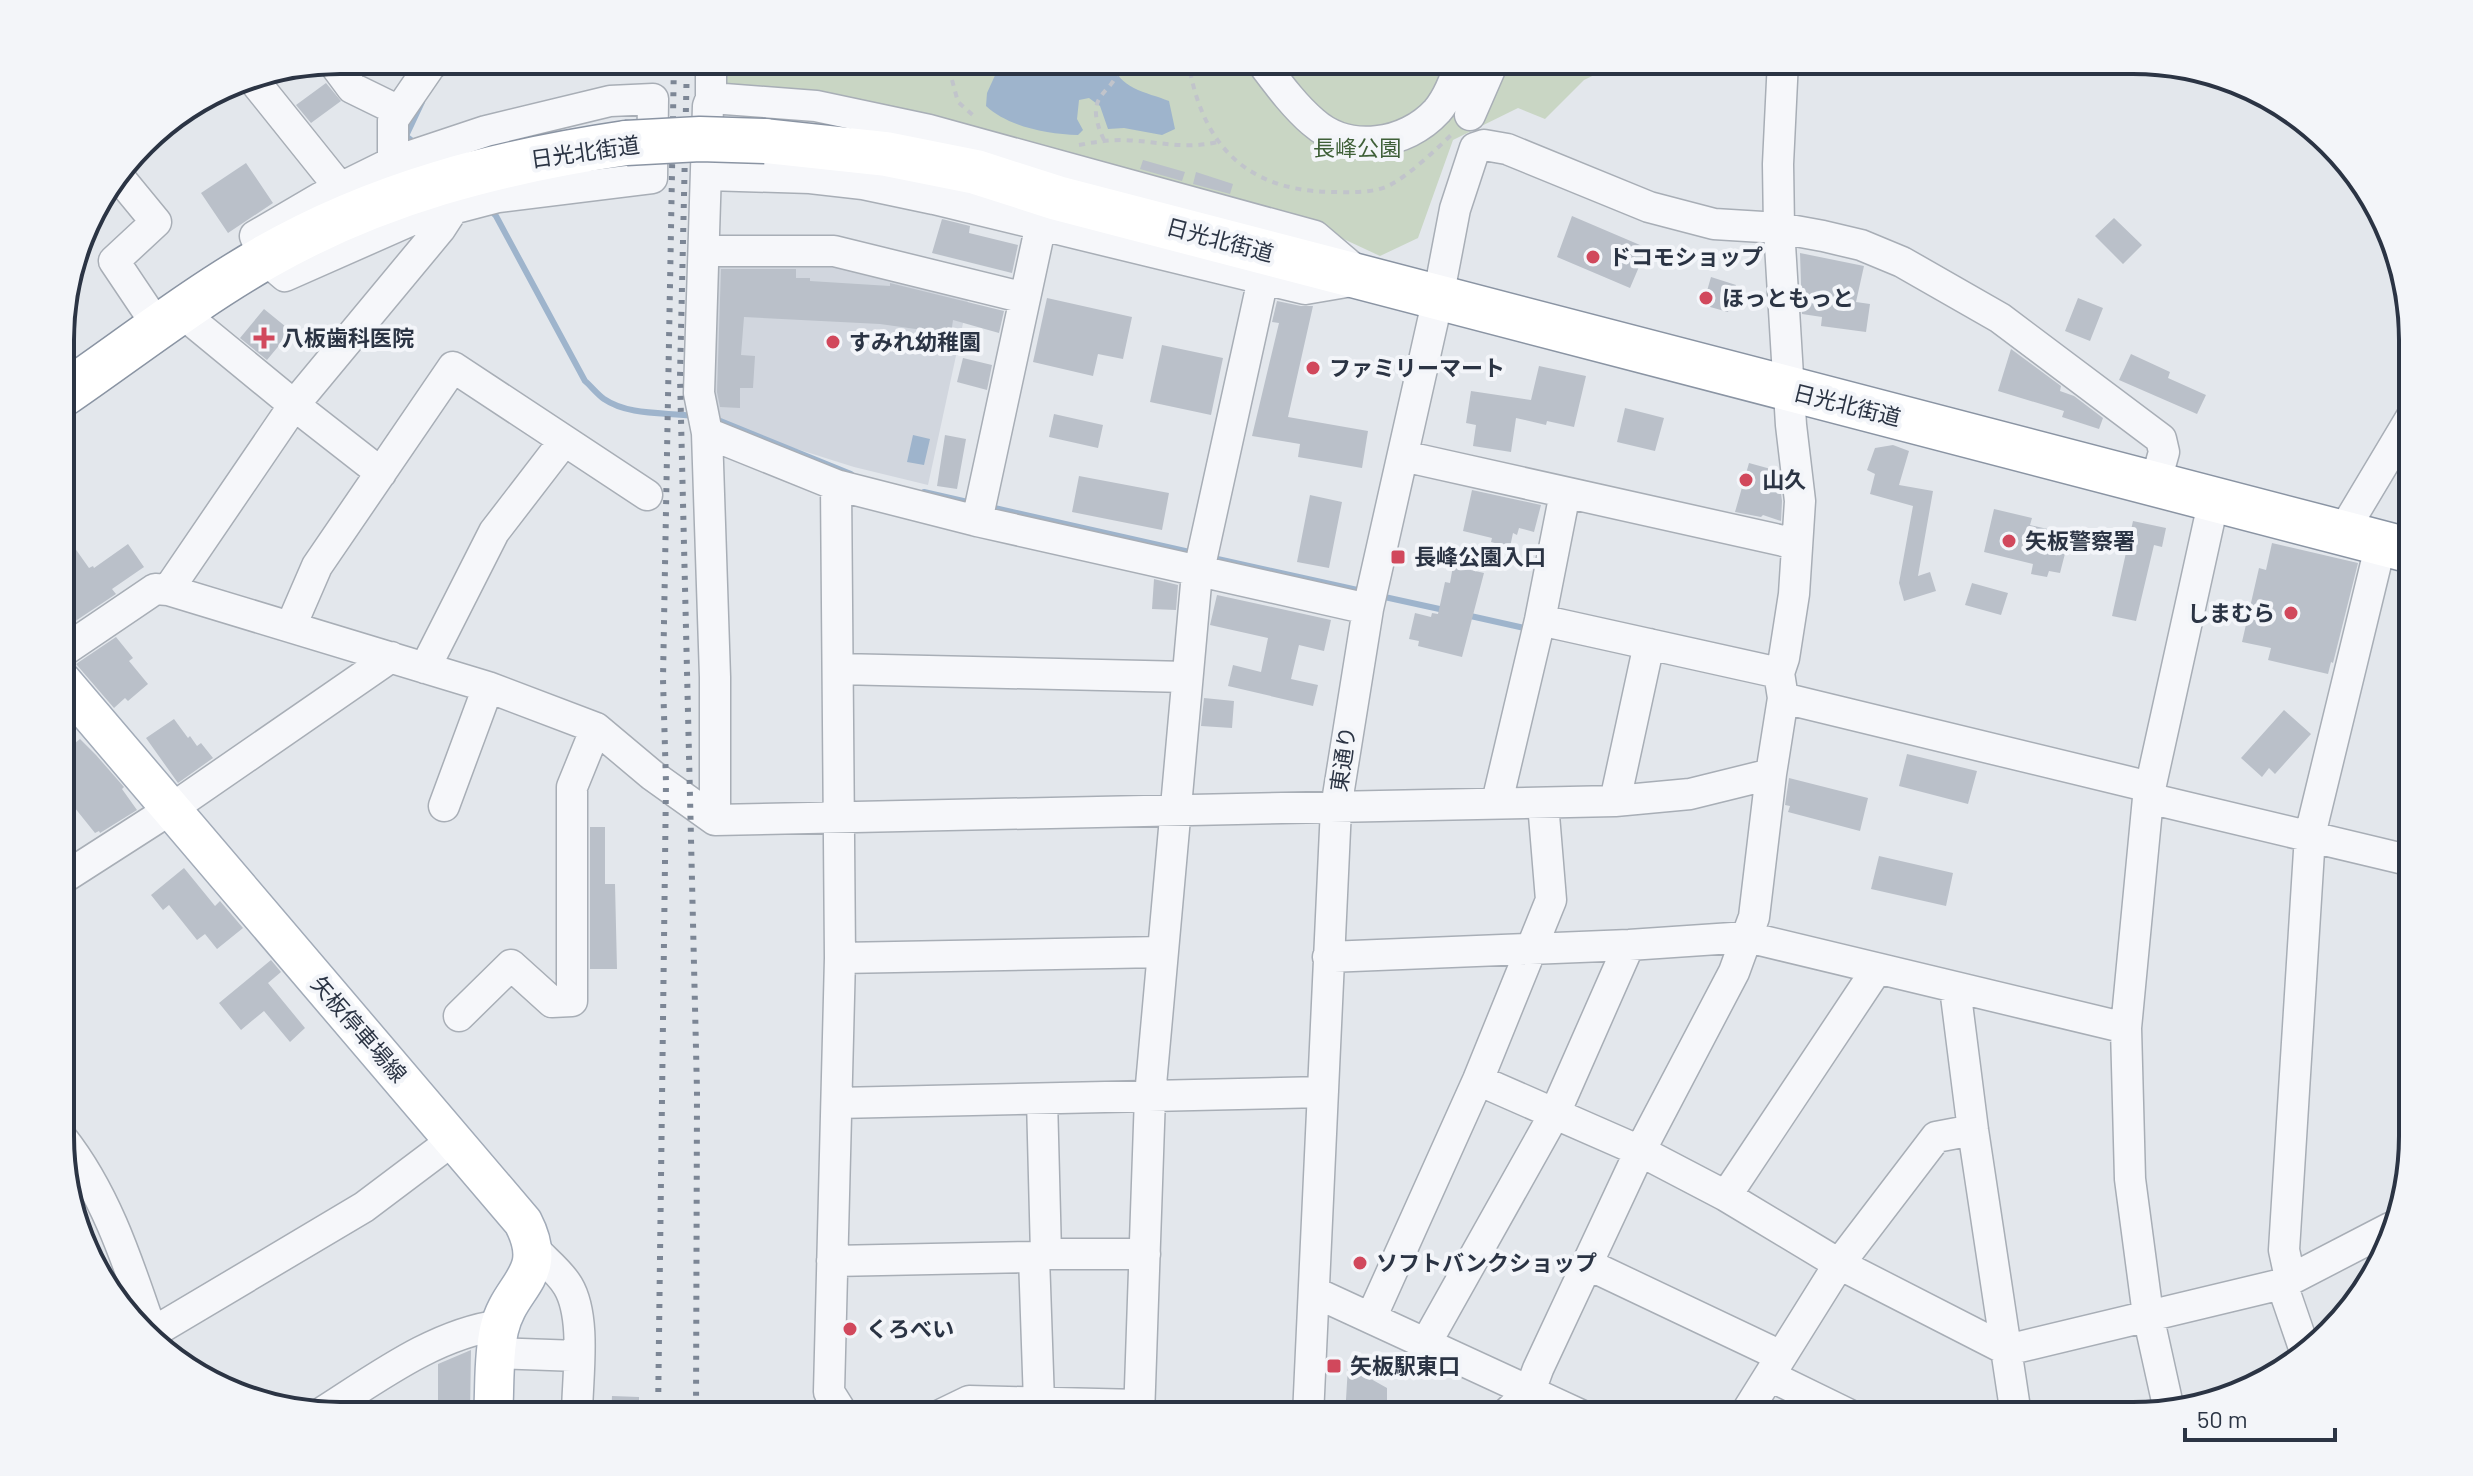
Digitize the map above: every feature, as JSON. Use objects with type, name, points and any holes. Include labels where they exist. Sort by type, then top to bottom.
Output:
[{"type":"highway","name":"日光北街道","points":[[74,387],[264,258],[364,209],[458,176],[547,155],[626,143],[700,139],[765,141],[886,154],[976,172],[1057,198],[2378,542]]},
{"type":"main road","name":"矢板停車場線","points":[[74,695],[514,1210],[534,1249]]},
{"type":"main road","points":[[494,1402],[498,1339],[527,1278],[534,1249]]},
{"type":"street","points":[[342,74],[352,88],[399,111]]},
{"type":"street","points":[[393,162],[393,120],[424,74]]},
{"type":"street","points":[[711,74],[699,393],[707,433],[715,677],[715,820]]},
{"type":"street","points":[[1272,74],[1313,123],[1334,136],[1358,143],[1386,140],[1414,130],[1436,112],[1455,74]]},
{"type":"street","points":[[1470,115],[1488,74]]},
{"type":"street","points":[[1519,1401],[1530,1391],[1640,1151],[1734,972],[1754,917],[1794,594],[1800,501],[1788,390],[1779,228],[1782,74]]},
{"type":"street","points":[[259,87],[340,188]]},
{"type":"street","points":[[711,98],[816,106],[929,130],[1315,236],[1365,278]]},
{"type":"street","points":[[653,99],[652,178],[522,193],[414,219],[285,276],[264,258],[255,236],[340,188],[393,162],[486,131],[610,101],[653,99]]},
{"type":"street","name":"東通り","points":[[1309,1401],[1336,808],[1368,609],[1455,209],[1475,148],[1484,145],[1507,149],[1649,207],[1714,224],[1779,228]]},
{"type":"street","points":[[707,175],[810,178],[863,184],[1305,289],[1365,278]]},
{"type":"street","points":[[125,184],[156,222],[114,261],[170,320],[294,405],[381,473]]},
{"type":"street","points":[[168,590],[294,405],[440,229],[453,209]]},
{"type":"street","points":[[977,521],[1041,224]]},
{"type":"street","points":[[1779,228],[1861,245],[1888,256],[2000,318],[2161,439],[2164,452],[2155,484]]},
{"type":"street","points":[[704,251],[834,251],[1025,298]]},
{"type":"street","points":[[1139,1402],[1150,1096],[1187,677],[1199,571],[1263,279]]},
{"type":"street","points":[[291,626],[317,566],[453,367],[647,495]]},
{"type":"street","points":[[707,433],[836,485],[977,521],[1368,609]]},
{"type":"street","points":[[425,668],[494,532],[564,441]]},
{"type":"street","points":[[1403,456],[1797,544]]},
{"type":"street","points":[[2302,1341],[2286,1281],[2284,1250],[2310,835],[2398,468]]},
{"type":"street","points":[[835,1402],[829,1392],[840,958],[836,485]]},
{"type":"street","points":[[1497,802],[1540,620],[1565,493]]},
{"type":"street","points":[[2167,1400],[2148,1315],[2130,1179],[2126,1028],[2149,793],[2214,499]]},
{"type":"street","points":[[74,644],[155,589],[168,590],[488,687],[596,728],[652,775],[715,820],[840,820],[1615,801],[1690,794],[1771,774]]},
{"type":"street","points":[[1540,620],[1649,644],[2149,793],[2398,857]]},
{"type":"street","points":[[1615,801],[1649,644]]},
{"type":"street","points":[[74,871],[171,809],[391,657]]},
{"type":"street","points":[[838,669],[1187,677]]},
{"type":"street","points":[[444,806],[488,687]]},
{"type":"street","points":[[459,1016],[511,965],[552,1002],[572,1001],[572,787],[596,728]]},
{"type":"street","points":[[1371,1318],[1478,1080],[1551,900],[1543,803]]},
{"type":"street","points":[[1328,957],[1747,937],[2126,1028]]},
{"type":"street","points":[[1426,1343],[1555,1113],[1629,945]]},
{"type":"street","points":[[840,958],[1162,952]]},
{"type":"street","points":[[1726,1196],[1877,969]]},
{"type":"street","points":[[1955,988],[2014,1401]]},
{"type":"street","points":[[1478,1080],[1640,1151],[1726,1196],[1839,1264],[2007,1350],[2286,1281],[2381,1233]]},
{"type":"street","points":[[837,1103],[1323,1092]]},
{"type":"street","points":[[1039,1402],[1042,1099]]},
{"type":"street","points":[[1753,1401],[1839,1264],[1936,1137],[1973,1130]]},
{"type":"street","points":[[158,1329],[364,1207],[453,1140]]},
{"type":"street","points":[[77,1174],[110,1220],[147,1319]]},
{"type":"street","points":[[534,1249],[570,1289],[578,1318],[577,1402]]},
{"type":"street","points":[[832,1261],[1145,1254]]},
{"type":"street","points":[[1587,1264],[1776,1366],[1829,1401]]},
{"type":"street","points":[[1314,1292],[1552,1401]]},
{"type":"street","points":[[339,1402],[384,1373],[474,1329],[498,1339],[578,1356]]},
{"type":"street","points":[[968,1402],[1013,1402]]},
{"type":"path","points":[[1104,140],[1094,113],[1095,105],[1116,74]]},
{"type":"path","points":[[952,80],[958,102],[976,119]]},
{"type":"path","points":[[1075,145],[1127,140],[1169,146],[1200,146],[1218,141]]},
{"type":"shaded area","name":"すみれ幼稚園","points":[[708,258],[834,260],[970,291],[928,485],[854,467],[715,423]]},
{"type":"green space","name":"長峰公園","points":[[722,74],[1596,74],[1584,80],[1545,119],[1518,108],[1453,140],[1418,238],[1380,256],[1320,228],[724,89]]},
{"type":"water","points":[[996,74],[1118,74],[1134,88],[1169,101],[1175,129],[1162,135],[1124,128],[1108,129],[1100,106],[1089,98],[1079,100],[1077,119],[1083,130],[1078,135],[1041,131],[995,113],[986,106],[987,93]]},
{"type":"water","points":[[913,435],[930,439],[924,465],[907,462]]},
{"type":"building","points":[[326,83],[341,101],[311,123],[296,105]]},
{"type":"building","points":[[1143,160],[1185,172],[1182,181],[1140,169]]},
{"type":"building","points":[[246,163],[273,203],[228,233],[201,193]]},
{"type":"building","points":[[1196,172],[1233,184],[1230,194],[1193,184]]},
{"type":"building","points":[[1572,216],[1647,248],[1630,288],[1557,257]]},
{"type":"building","points":[[2114,218],[2142,245],[2123,264],[2095,236]]},
{"type":"building","points":[[942,219],[970,226],[969,233],[1018,245],[1012,273],[932,253]]},
{"type":"building","points":[[1800,253],[1864,266],[1856,302],[1870,304],[1866,332],[1821,326],[1822,317],[1802,314]]},
{"type":"building","points":[[721,269],[796,269],[796,278],[810,278],[810,281],[890,286],[890,283],[1004,311],[999,333],[953,320],[951,334],[880,324],[744,317],[741,355],[755,356],[753,388],[740,388],[740,408],[720,407],[717,392]]},
{"type":"building","points":[[1711,277],[1736,285],[1728,312],[1703,305]]},
{"type":"building","points":[[1047,298],[1132,317],[1123,359],[1098,354],[1093,376],[1033,362]]},
{"type":"building","points":[[2078,298],[2103,308],[2090,341],[2065,331]]},
{"type":"building","points":[[1277,301],[1313,306],[1288,417],[1368,431],[1362,468],[1298,457],[1300,444],[1252,436],[1279,323],[1272,322]]},
{"type":"building","points":[[264,309],[291,331],[267,360],[240,338]]},
{"type":"building","points":[[1162,345],[1223,358],[1211,415],[1150,402]]},
{"type":"building","points":[[2011,349],[2061,386],[2060,391],[2074,396],[2103,418],[2099,429],[2062,417],[2064,411],[1998,391]]},
{"type":"building","points":[[2131,354],[2170,372],[2168,378],[2206,395],[2197,414],[2119,380]]},
{"type":"building","points":[[963,358],[992,365],[987,390],[957,382]]},
{"type":"building","points":[[1539,366],[1586,376],[1574,427],[1516,418],[1511,452],[1473,446],[1476,425],[1466,423],[1471,391],[1531,400]]},
{"type":"building","points":[[1625,408],[1664,418],[1655,451],[1617,442]]},
{"type":"building","points":[[1054,414],[1103,425],[1098,448],[1049,437]]},
{"type":"building","points":[[945,435],[966,439],[957,489],[937,486]]},
{"type":"building","points":[[1893,445],[1909,451],[1899,485],[1933,491],[1918,576],[1930,572],[1936,591],[1904,601],[1899,583],[1913,506],[1870,494],[1875,474],[1867,470],[1875,448]]},
{"type":"building","points":[[1749,463],[1778,471],[1781,521],[1763,515],[1735,512]]},
{"type":"building","points":[[1079,476],[1169,493],[1162,530],[1072,512]]},
{"type":"building","points":[[1472,490],[1541,505],[1534,532],[1519,528],[1517,535],[1513,533],[1510,547],[1491,542],[1492,538],[1463,531]]},
{"type":"building","points":[[1310,495],[1342,502],[1329,568],[1297,562]]},
{"type":"building","points":[[1994,509],[2032,518],[2030,525],[2070,534],[2060,573],[2049,571],[2047,577],[2031,574],[2033,564],[1984,552]]},
{"type":"building","points":[[2133,521],[2166,528],[2162,547],[2154,545],[2136,621],[2112,616]]},
{"type":"building","points":[[2272,543],[2358,563],[2328,674],[2268,660],[2271,648],[2242,642],[2259,568],[2266,570]]},
{"type":"building","points":[[128,544],[144,567],[112,589],[116,594],[74,622],[74,547],[89,568],[94,568]]},
{"type":"building","points":[[1453,566],[1484,573],[1462,657],[1418,646],[1419,641],[1409,639],[1415,613],[1431,617],[1432,613],[1438,614],[1445,582],[1450,583]]},
{"type":"building","points":[[1154,579],[1178,585],[1176,610],[1152,609]]},
{"type":"building","points":[[1972,583],[2008,593],[2001,615],[1965,605]]},
{"type":"building","points":[[1217,595],[1331,620],[1324,651],[1299,645],[1291,679],[1318,685],[1313,706],[1228,686],[1233,665],[1261,672],[1268,638],[1210,625]]},
{"type":"building","points":[[116,637],[133,658],[129,661],[148,684],[114,708],[76,664]]},
{"type":"building","points":[[1204,698],[1234,701],[1232,728],[1201,726]]},
{"type":"building","points":[[2284,710],[2311,734],[2275,774],[2269,768],[2262,777],[2241,758]]},
{"type":"building","points":[[174,719],[188,738],[190,736],[197,746],[201,743],[213,758],[178,783],[146,738]]},
{"type":"building","points":[[80,739],[124,787],[122,789],[137,810],[100,833],[95,833],[74,807],[74,742]]},
{"type":"building","points":[[1907,754],[1977,771],[1968,804],[1899,786]]},
{"type":"building","points":[[1789,778],[1868,798],[1860,831],[1788,812],[1790,806],[1785,805]]},
{"type":"building","points":[[590,827],[605,827],[605,884],[615,884],[617,969],[590,969]]},
{"type":"building","points":[[1879,856],[1953,873],[1946,906],[1871,889]]},
{"type":"building","points":[[184,868],[215,906],[220,901],[243,928],[217,949],[205,934],[197,940],[169,905],[163,910],[151,895]]},
{"type":"building","points":[[271,960],[281,972],[268,983],[305,1028],[290,1042],[264,1011],[241,1030],[219,1003]]},
{"type":"building","points":[[471,1350],[470,1402],[438,1402],[438,1364]]},
{"type":"building","points":[[1348,1366],[1387,1388],[1387,1401],[1346,1401]]},
{"type":"building","points":[[612,1396],[639,1397],[639,1402],[612,1402]]},
{"type":"waterway","points":[[415,143],[406,136],[422,102]]},
{"type":"waterway","points":[[489,209],[496,216],[585,381],[604,399],[625,408],[694,416]]},
{"type":"waterway","points":[[713,418],[851,474]]},
{"type":"waterway","points":[[924,492],[972,503]]},
{"type":"waterway","points":[[990,507],[1194,553]]},
{"type":"waterway","points":[[1213,558],[1362,591]]},
{"type":"waterway","points":[[1380,596],[1444,610]]},
{"type":"waterway","points":[[1466,615],[1529,629]]},
{"type":"railway","points":[[658,1402],[666,783],[663,679],[674,74]]},
{"type":"railway","points":[[687,74],[680,377],[697,1091],[696,1402]]},
{"type":"place","name":"ドコモショップ","points":[[1593,257]]},
{"type":"place","name":"ほっともっと","points":[[1706,298]]},
{"type":"place","name":"八板歯科医院","points":[[264,338]]},
{"type":"place","name":"すみれ幼稚園","points":[[833,342]]},
{"type":"place","name":"ファミリーマート","points":[[1313,368]]},
{"type":"place","name":"山久","points":[[1746,480]]},
{"type":"place","name":"矢板警察署","points":[[2009,541]]},
{"type":"place","name":"長峰公園入口","points":[[1398,557]]},
{"type":"place","name":"しまむら","points":[[2291,613]]},
{"type":"place","name":"ソフトバンクショップ","points":[[1360,1263]]},
{"type":"place","name":"くろべい","points":[[850,1329]]},
{"type":"place","name":"矢板駅東口","points":[[1334,1366]]}]
